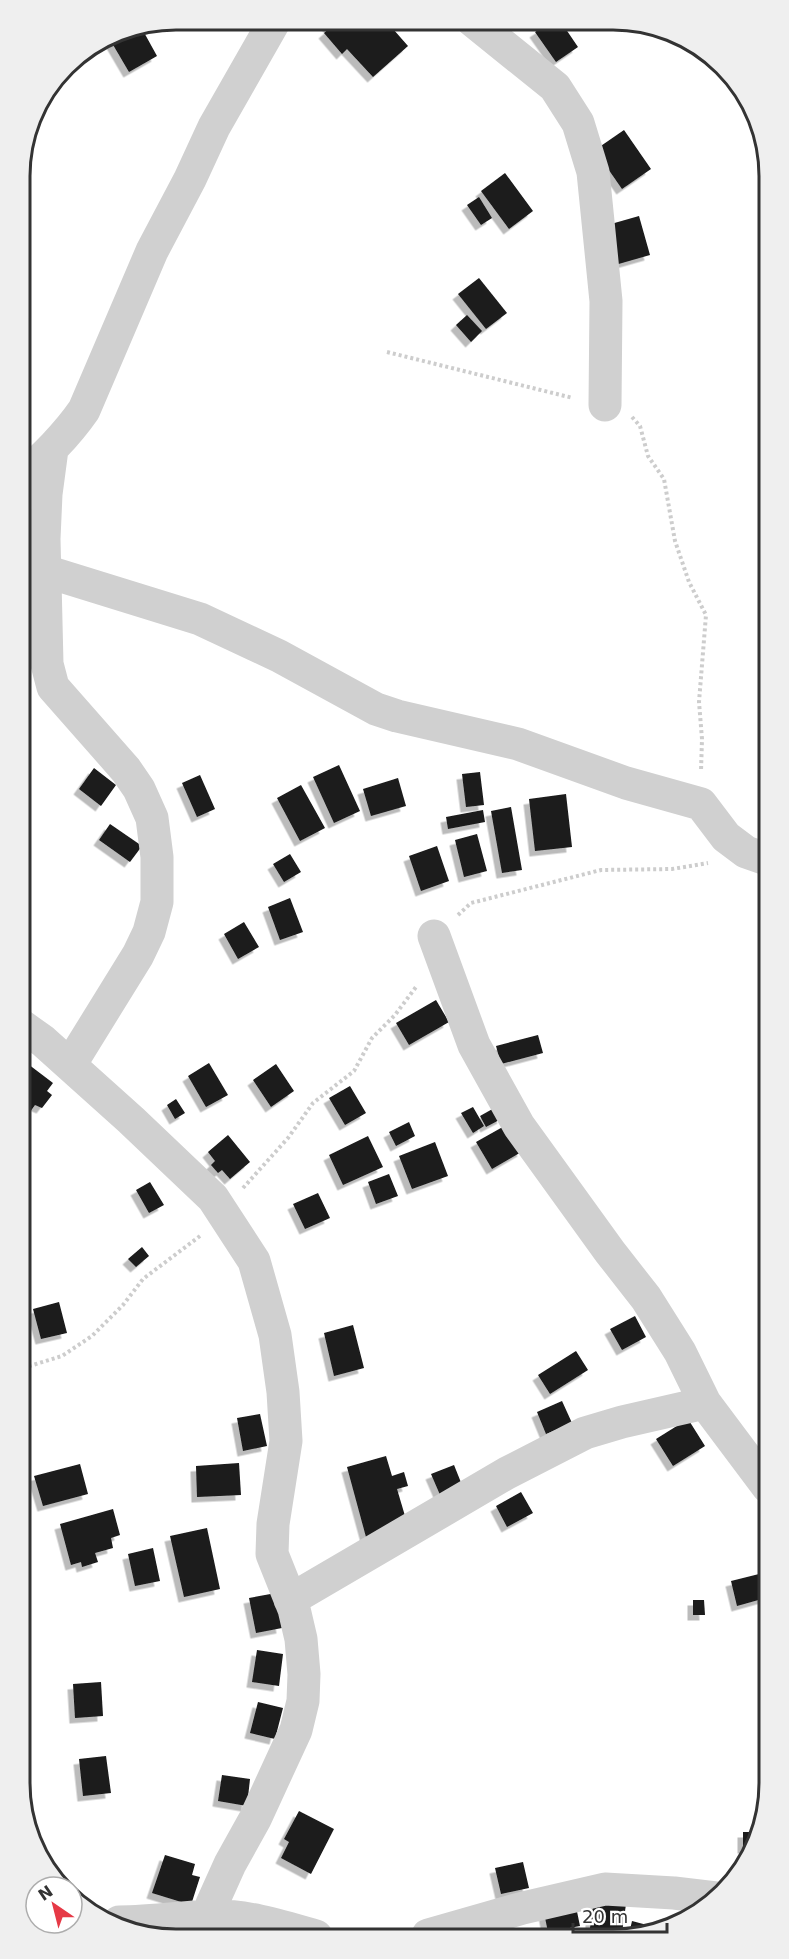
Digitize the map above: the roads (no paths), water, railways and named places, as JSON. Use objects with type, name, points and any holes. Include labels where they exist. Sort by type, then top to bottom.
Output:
[{"type":"street","points":[[30,470],[70,430],[84,410],[152,251],[214,127],[269,30]]},
{"type":"street","points":[[484,30],[555,87],[578,123],[593,172],[606,301],[605,405]]},
{"type":"street","points":[[52,449],[33,570],[47,664],[53,687],[126,770],[139,789],[152,818],[158,857],[157,902],[149,932],[138,955],[70,1065]]},
{"type":"street","points":[[33,570],[200,619],[279,656],[376,709],[518,744],[626,783],[700,804],[726,837],[756,855]]},
{"type":"street","points":[[434,936],[474,1045],[519,1126],[646,1298],[680,1352],[705,1402],[759,1475]]},
{"type":"street","points":[[30,1032],[131,1120],[213,1198],[255,1262],[275,1335],[283,1392],[286,1441],[273,1524],[272,1554],[290,1600],[301,1639],[304,1674],[303,1701],[296,1730],[255,1819],[230,1864],[205,1926]]},
{"type":"street","points":[[290,1600],[507,1473],[585,1433],[705,1402]]},
{"type":"street","points":[[449,1929],[523,1908],[605,1889],[704,1897]]},
{"type":"street","points":[[132,1922],[162,1921],[205,1926],[241,1919],[285,1929]]}]
